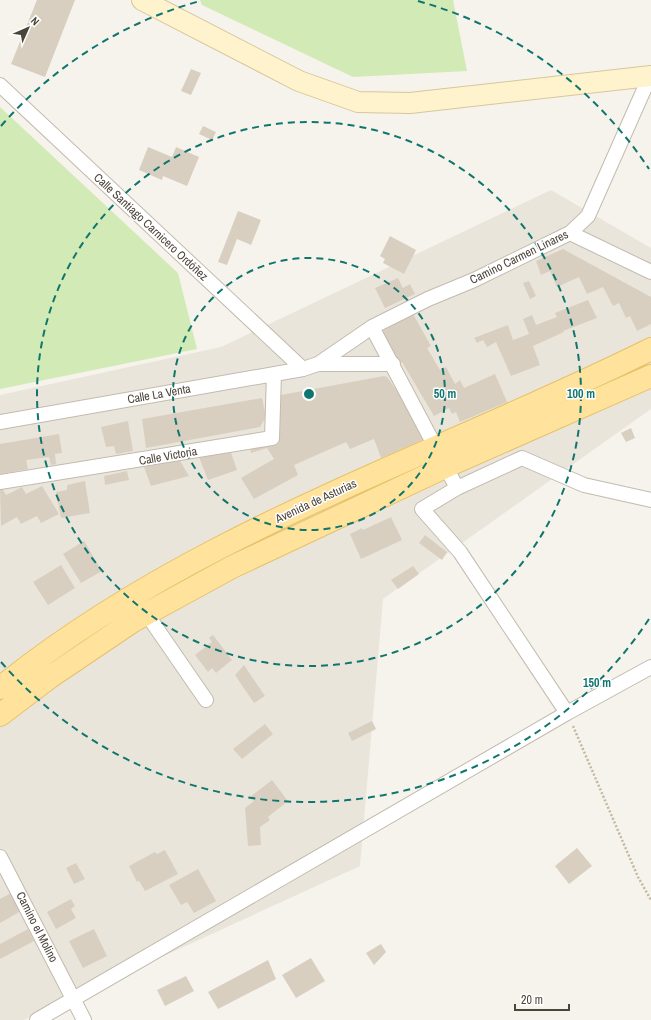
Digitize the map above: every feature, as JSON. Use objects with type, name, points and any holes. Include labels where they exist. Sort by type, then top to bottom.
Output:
[{"type":"main road","points":[[142,0],[299,81],[358,102],[410,102],[650,76]]},
{"type":"main road","name":"Avenida de Asturias","points":[[0,688],[42,654],[131,596],[229,542],[436,446],[651,349]]},
{"type":"main road","name":"Avenida de Asturias","points":[[0,715],[50,677],[146,613],[232,567],[451,465],[651,376]]},
{"type":"street","name":"Camino Carmen Linares","points":[[372,327],[428,299],[474,280],[570,234],[588,216],[650,76]]},
{"type":"street","name":"Calle Santiago Carnicero Ordóñez","points":[[0,85],[303,369]]},
{"type":"street","points":[[570,234],[651,272]]},
{"type":"street","points":[[372,327],[436,446],[451,465],[457,488]]},
{"type":"street","name":"Calle La Venta","points":[[0,422],[303,369],[318,364],[372,327]]},
{"type":"street","name":"Calle La Venta","points":[[318,364],[393,364]]},
{"type":"street","name":"Calle Victoria","points":[[0,482],[272,438],[274,374]]},
{"type":"street","points":[[567,713],[460,552],[422,509],[457,488],[522,458],[584,485],[651,500]]},
{"type":"street","points":[[146,613],[206,700]]},
{"type":"street","points":[[37,1020],[567,713],[651,667]]},
{"type":"street","name":"Camino el Molino","points":[[0,857],[84,1020]]},
{"type":"path","points":[[567,713],[638,877],[651,900]]},
{"type":"shaded area","points":[[551,190],[651,248],[651,409],[383,599],[360,866],[24,1020],[0,1020],[0,395],[221,347]]},
{"type":"green space","points":[[200,0],[453,0],[467,71],[353,77],[202,5]]},
{"type":"green space","points":[[0,107],[178,273],[197,349],[0,389]]},
{"type":"building","points":[[37,0],[75,0],[45,77],[11,64]]},
{"type":"building","points":[[191,69],[201,73],[191,95],[181,91]]},
{"type":"building","points":[[203,126],[216,132],[212,140],[199,134]]},
{"type":"building","points":[[148,147],[172,157],[176,147],[199,157],[187,186],[163,176],[162,180],[139,170]]},
{"type":"building","points":[[238,211],[261,220],[251,245],[237,239],[227,265],[218,262]]},
{"type":"building","points":[[390,236],[416,250],[404,274],[383,263],[385,259],[380,256]]},
{"type":"building","points":[[563,249],[651,297],[651,324],[637,331],[630,316],[626,318],[619,303],[613,306],[603,287],[587,294],[579,277],[557,287],[550,271],[541,275],[536,261]]},
{"type":"building","points":[[398,278],[403,288],[410,284],[415,294],[385,308],[375,288]]},
{"type":"building","points":[[529,281],[536,296],[530,299],[523,283]]},
{"type":"building","points":[[588,300],[597,318],[563,331],[564,332],[533,346],[540,365],[511,376],[496,342],[487,347],[483,340],[477,343],[474,338],[508,325],[513,340],[529,334],[523,319],[532,315],[536,325],[557,317],[555,313]]},
{"type":"building","points":[[413,314],[431,346],[427,348],[440,370],[446,367],[455,384],[460,380],[464,388],[495,374],[507,402],[460,422],[456,412],[452,414],[449,408],[434,416],[402,362],[400,364],[381,332]]},
{"type":"building","points":[[384,376],[387,377],[412,412],[424,439],[381,458],[374,439],[350,449],[346,442],[294,465],[298,475],[254,499],[241,478],[274,459],[267,448],[251,453],[250,447],[280,438],[277,433],[281,395]]},
{"type":"building","points":[[262,398],[266,417],[260,427],[146,448],[142,419]]},
{"type":"building","points":[[128,421],[133,451],[116,454],[114,446],[106,447],[101,427]]},
{"type":"building","points":[[631,428],[635,438],[626,442],[621,433]]},
{"type":"building","points":[[59,434],[62,453],[55,454],[56,464],[51,465],[49,457],[26,460],[28,469],[0,474],[0,444]]},
{"type":"building","points":[[229,447],[237,470],[208,480],[199,457]]},
{"type":"building","points":[[179,459],[189,476],[151,486],[144,467]]},
{"type":"building","points":[[127,471],[129,480],[105,485],[104,476]]},
{"type":"building","points":[[85,481],[90,513],[61,518],[56,492],[67,490],[67,485]]},
{"type":"building","points":[[42,486],[59,514],[41,523],[37,516],[21,524],[17,517],[1,526],[0,489],[2,488],[6,495],[22,487],[26,494]]},
{"type":"building","points":[[391,517],[402,540],[361,559],[350,534],[362,528],[363,530]]},
{"type":"building","points":[[425,535],[447,552],[442,560],[419,543]]},
{"type":"building","points":[[84,541],[102,571],[81,583],[63,554]]},
{"type":"building","points":[[61,565],[75,588],[48,605],[33,582]]},
{"type":"building","points":[[413,566],[419,574],[398,589],[391,580]]},
{"type":"building","points":[[213,635],[232,660],[216,673],[212,668],[208,672],[195,655],[212,642],[209,638]]},
{"type":"building","points":[[244,665],[265,696],[254,703],[235,675]]},
{"type":"building","points":[[372,721],[376,729],[352,741],[348,733]]},
{"type":"building","points":[[265,724],[273,734],[242,759],[233,749]]},
{"type":"building","points":[[272,780],[288,801],[268,817],[270,820],[260,827],[261,845],[248,846],[245,808],[254,801],[250,797]]},
{"type":"building","points":[[577,848],[592,866],[569,884],[555,866]]},
{"type":"building","points":[[165,850],[178,874],[145,891],[139,881],[137,882],[129,866],[155,852],[157,854]]},
{"type":"building","points":[[76,863],[85,879],[74,884],[66,868]]},
{"type":"building","points":[[198,869],[216,901],[194,913],[187,902],[181,905],[169,885]]},
{"type":"building","points":[[11,893],[21,911],[0,923],[0,899]]},
{"type":"building","points":[[71,899],[75,906],[71,909],[76,918],[56,929],[47,912]]},
{"type":"building","points":[[28,929],[34,941],[0,959],[0,944]]},
{"type":"building","points":[[94,929],[107,956],[83,968],[69,941]]},
{"type":"building","points":[[381,944],[386,952],[374,965],[366,953]]},
{"type":"building","points":[[311,958],[325,981],[296,998],[282,975]]},
{"type":"building","points":[[268,960],[276,979],[218,1009],[208,992]]},
{"type":"building","points":[[186,976],[194,991],[165,1006],[157,990]]}]
